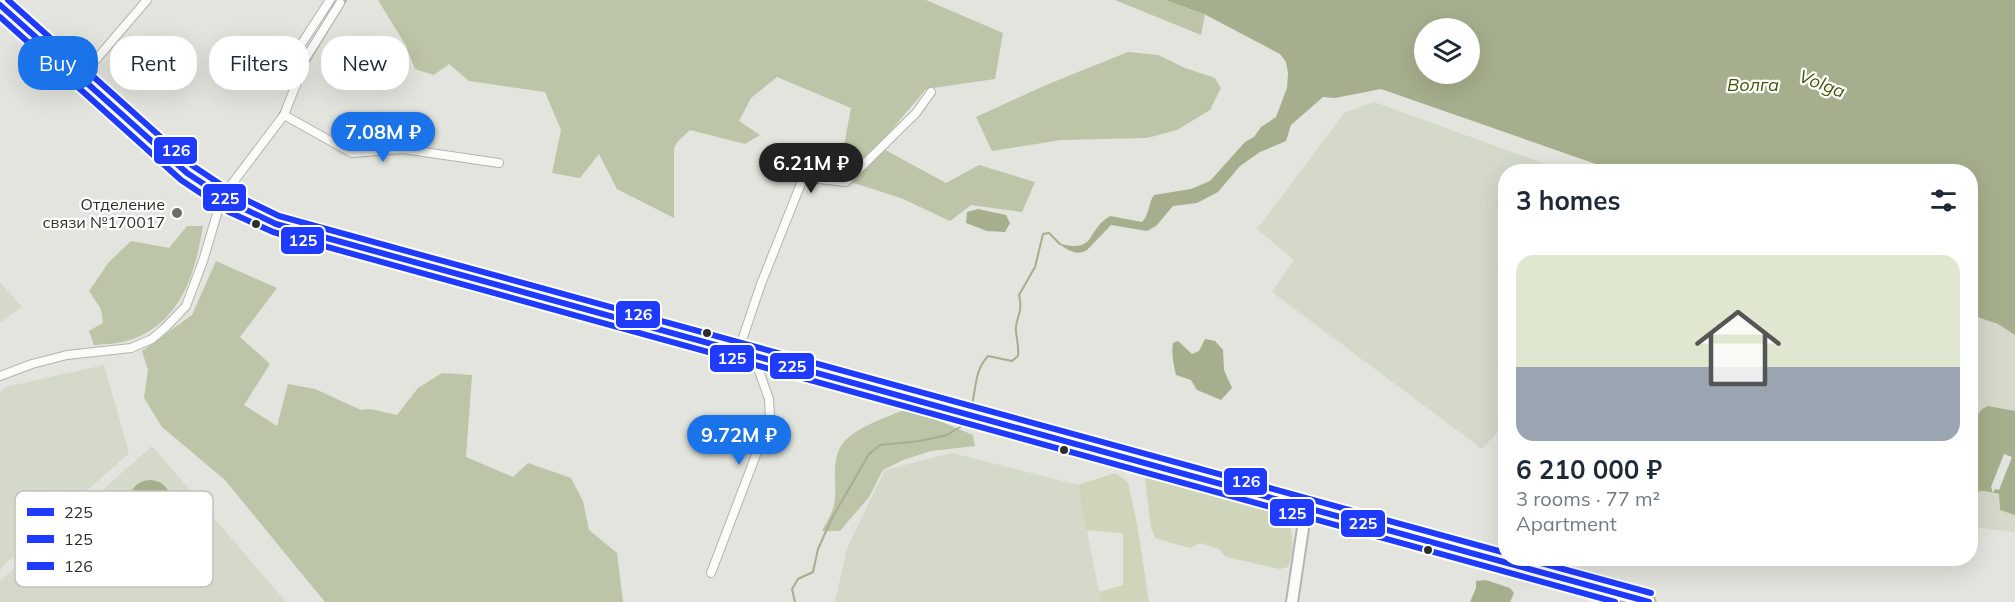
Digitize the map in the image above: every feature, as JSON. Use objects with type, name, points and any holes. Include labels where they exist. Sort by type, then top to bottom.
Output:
[{"type":"main road","points":[[0,5],[35,36]]},
{"type":"main road","points":[[95,90],[181,168],[222,197],[254,214],[293,230],[1498,561]]},
{"type":"main road","points":[[1518,566],[1649,602]]},
{"type":"street","points":[[98,57],[147,0]]},
{"type":"street","points":[[307,36],[330,0]]},
{"type":"street","points":[[309,52],[340,3]]},
{"type":"street","points":[[0,376],[32,364],[67,355],[131,348],[152,339],[186,306],[203,261],[222,197],[284,115],[294,90]]},
{"type":"street","points":[[738,352],[761,284],[802,181],[810,178],[846,182],[916,113],[931,92]]},
{"type":"street","points":[[284,115],[352,153],[403,149],[499,163]]},
{"type":"street","points":[[711,573],[770,418],[769,399],[754,357]]},
{"type":"street","points":[[1292,602],[1306,508]]},
{"type":"shaded area","points":[[378,0],[926,0],[1003,33],[995,79],[926,89],[878,146],[946,183],[979,165],[1035,182],[1022,212],[971,205],[950,221],[901,198],[838,178],[851,108],[777,77],[751,98],[739,121],[760,135],[745,144],[690,130],[678,141],[674,148],[674,218],[617,189],[599,154],[580,178],[552,173],[561,130],[545,92],[469,81],[449,64],[434,75],[415,69],[409,54],[409,36],[400,36]]},
{"type":"shaded area","points":[[1115,0],[1165,0],[1205,15],[1201,35]]},
{"type":"shaded area","points":[[1128,52],[1158,55],[1185,68],[1215,78],[1221,88],[1210,110],[1177,130],[1147,138],[1061,140],[992,151],[976,117],[1046,85]]},
{"type":"shaded area","points":[[1374,102],[1546,164],[1498,164],[1498,432],[1482,449],[1272,292],[1294,260],[1257,229],[1344,113]]},
{"type":"shaded area","points":[[187,226],[203,226],[190,279],[173,309],[162,322],[147,332],[126,341],[94,345],[89,331],[103,323],[101,309],[89,291],[109,262],[131,241],[169,248]]},
{"type":"shaded area","points":[[216,261],[277,288],[240,337],[270,364],[244,405],[277,426],[288,384],[315,389],[361,410],[370,409],[397,415],[418,388],[442,373],[472,375],[466,457],[513,477],[528,463],[571,478],[583,501],[589,530],[617,553],[623,602],[325,602],[225,480],[162,427],[144,398],[148,370],[142,351],[192,315]]},
{"type":"shaded area","points":[[0,282],[22,307],[0,323]]},
{"type":"shaded area","points":[[1978,317],[1998,324],[2015,335],[2015,411],[1984,407],[1978,418]]},
{"type":"shaded area","points":[[104,365],[129,453],[87,491],[15,491],[15,556],[0,569],[0,392],[6,387]]},
{"type":"shaded area","points":[[904,410],[932,418],[973,435],[975,446],[931,451],[903,460],[883,470],[869,497],[840,531],[822,531],[834,505],[835,468],[841,446],[861,429]]},
{"type":"shaded area","points":[[152,446],[191,491],[101,491]]},
{"type":"shaded area","points":[[952,453],[1078,485],[1101,602],[835,602],[847,548],[885,470]]},
{"type":"shaded area","points":[[1115,473],[1128,482],[1149,602],[1101,602],[1099,592],[1123,585],[1123,533],[1086,530],[1078,485]]},
{"type":"shaded area","points":[[1145,477],[1282,511],[1289,524],[1292,538],[1292,552],[1288,567],[1280,569],[1226,557],[1219,549],[1200,543],[1190,548],[1155,538],[1151,528]]},
{"type":"shaded area","points":[[1978,491],[2000,495],[1998,506],[2015,515],[2015,532],[1978,528]]},
{"type":"shaded area","points":[[213,517],[286,602],[0,602],[0,581],[15,568],[15,587],[213,587]]},
{"type":"water","name":"Волга","points":[[1165,0],[2015,0],[2015,335],[1998,324],[1978,317],[1978,164],[1596,164],[1381,89],[1335,98],[1323,97],[1291,125],[1286,141],[1260,152],[1240,166],[1218,192],[1197,203],[1173,206],[1156,226],[1147,231],[1111,225],[1087,250],[1079,253],[1057,243],[1070,246],[1085,244],[1102,222],[1110,216],[1142,222],[1154,195],[1191,189],[1210,181],[1245,142],[1276,117],[1287,88],[1286,62],[1280,54],[1206,15]]},
{"type":"water","points":[[978,209],[1006,215],[1010,223],[1005,232],[987,231],[966,223],[967,212]]},
{"type":"water","points":[[1205,339],[1215,341],[1223,350],[1224,370],[1232,388],[1221,400],[1197,390],[1191,380],[1176,375],[1173,343],[1178,341],[1192,354],[1199,351]]},
{"type":"water","points":[[1988,406],[2015,411],[2015,515],[2000,510],[1999,494],[1978,491],[1978,415]]},
{"type":"water","points":[[150,480],[165,486],[168,491],[132,491],[135,486]]},
{"type":"water","points":[[1486,580],[1510,588],[1514,593],[1510,602],[1470,602],[1476,588],[1476,581]]},
{"type":"pier","points":[[2004,454],[2012,457],[1999,490],[1995,489],[1993,493],[1991,487]]},
{"type":"waterway","points":[[309,61],[346,0]]},
{"type":"waterway","points":[[278,117],[285,104]]},
{"type":"waterway","points":[[970,411],[978,375],[988,356],[1012,361],[1018,356],[1016,327],[1020,307],[1019,295],[1035,267],[1043,234],[1049,233],[1060,244]]},
{"type":"waterway","points":[[795,602],[792,589],[798,579],[813,572],[818,549],[832,518],[869,454],[880,445],[920,441],[947,435],[965,424],[967,419]]},
{"type":"transit line","name":"126","points":[[8,0],[193,166],[238,196],[279,216],[1498,551]]},
{"type":"transit line","name":"225","points":[[0,5],[187,173],[234,204],[276,224],[1498,560]]},
{"type":"transit line","name":"125","points":[[0,17],[181,180],[229,212],[273,232],[1615,602]]},
{"type":"transit line","name":"225","points":[[1518,566],[1649,602]]},
{"type":"transit line","name":"126","points":[[1552,566],[1651,593]]},
{"type":"place","name":"Отделение связи №170017","points":[[177,213]]},
{"type":"water label","name":"Volga","points":[[1822,84]]}]
